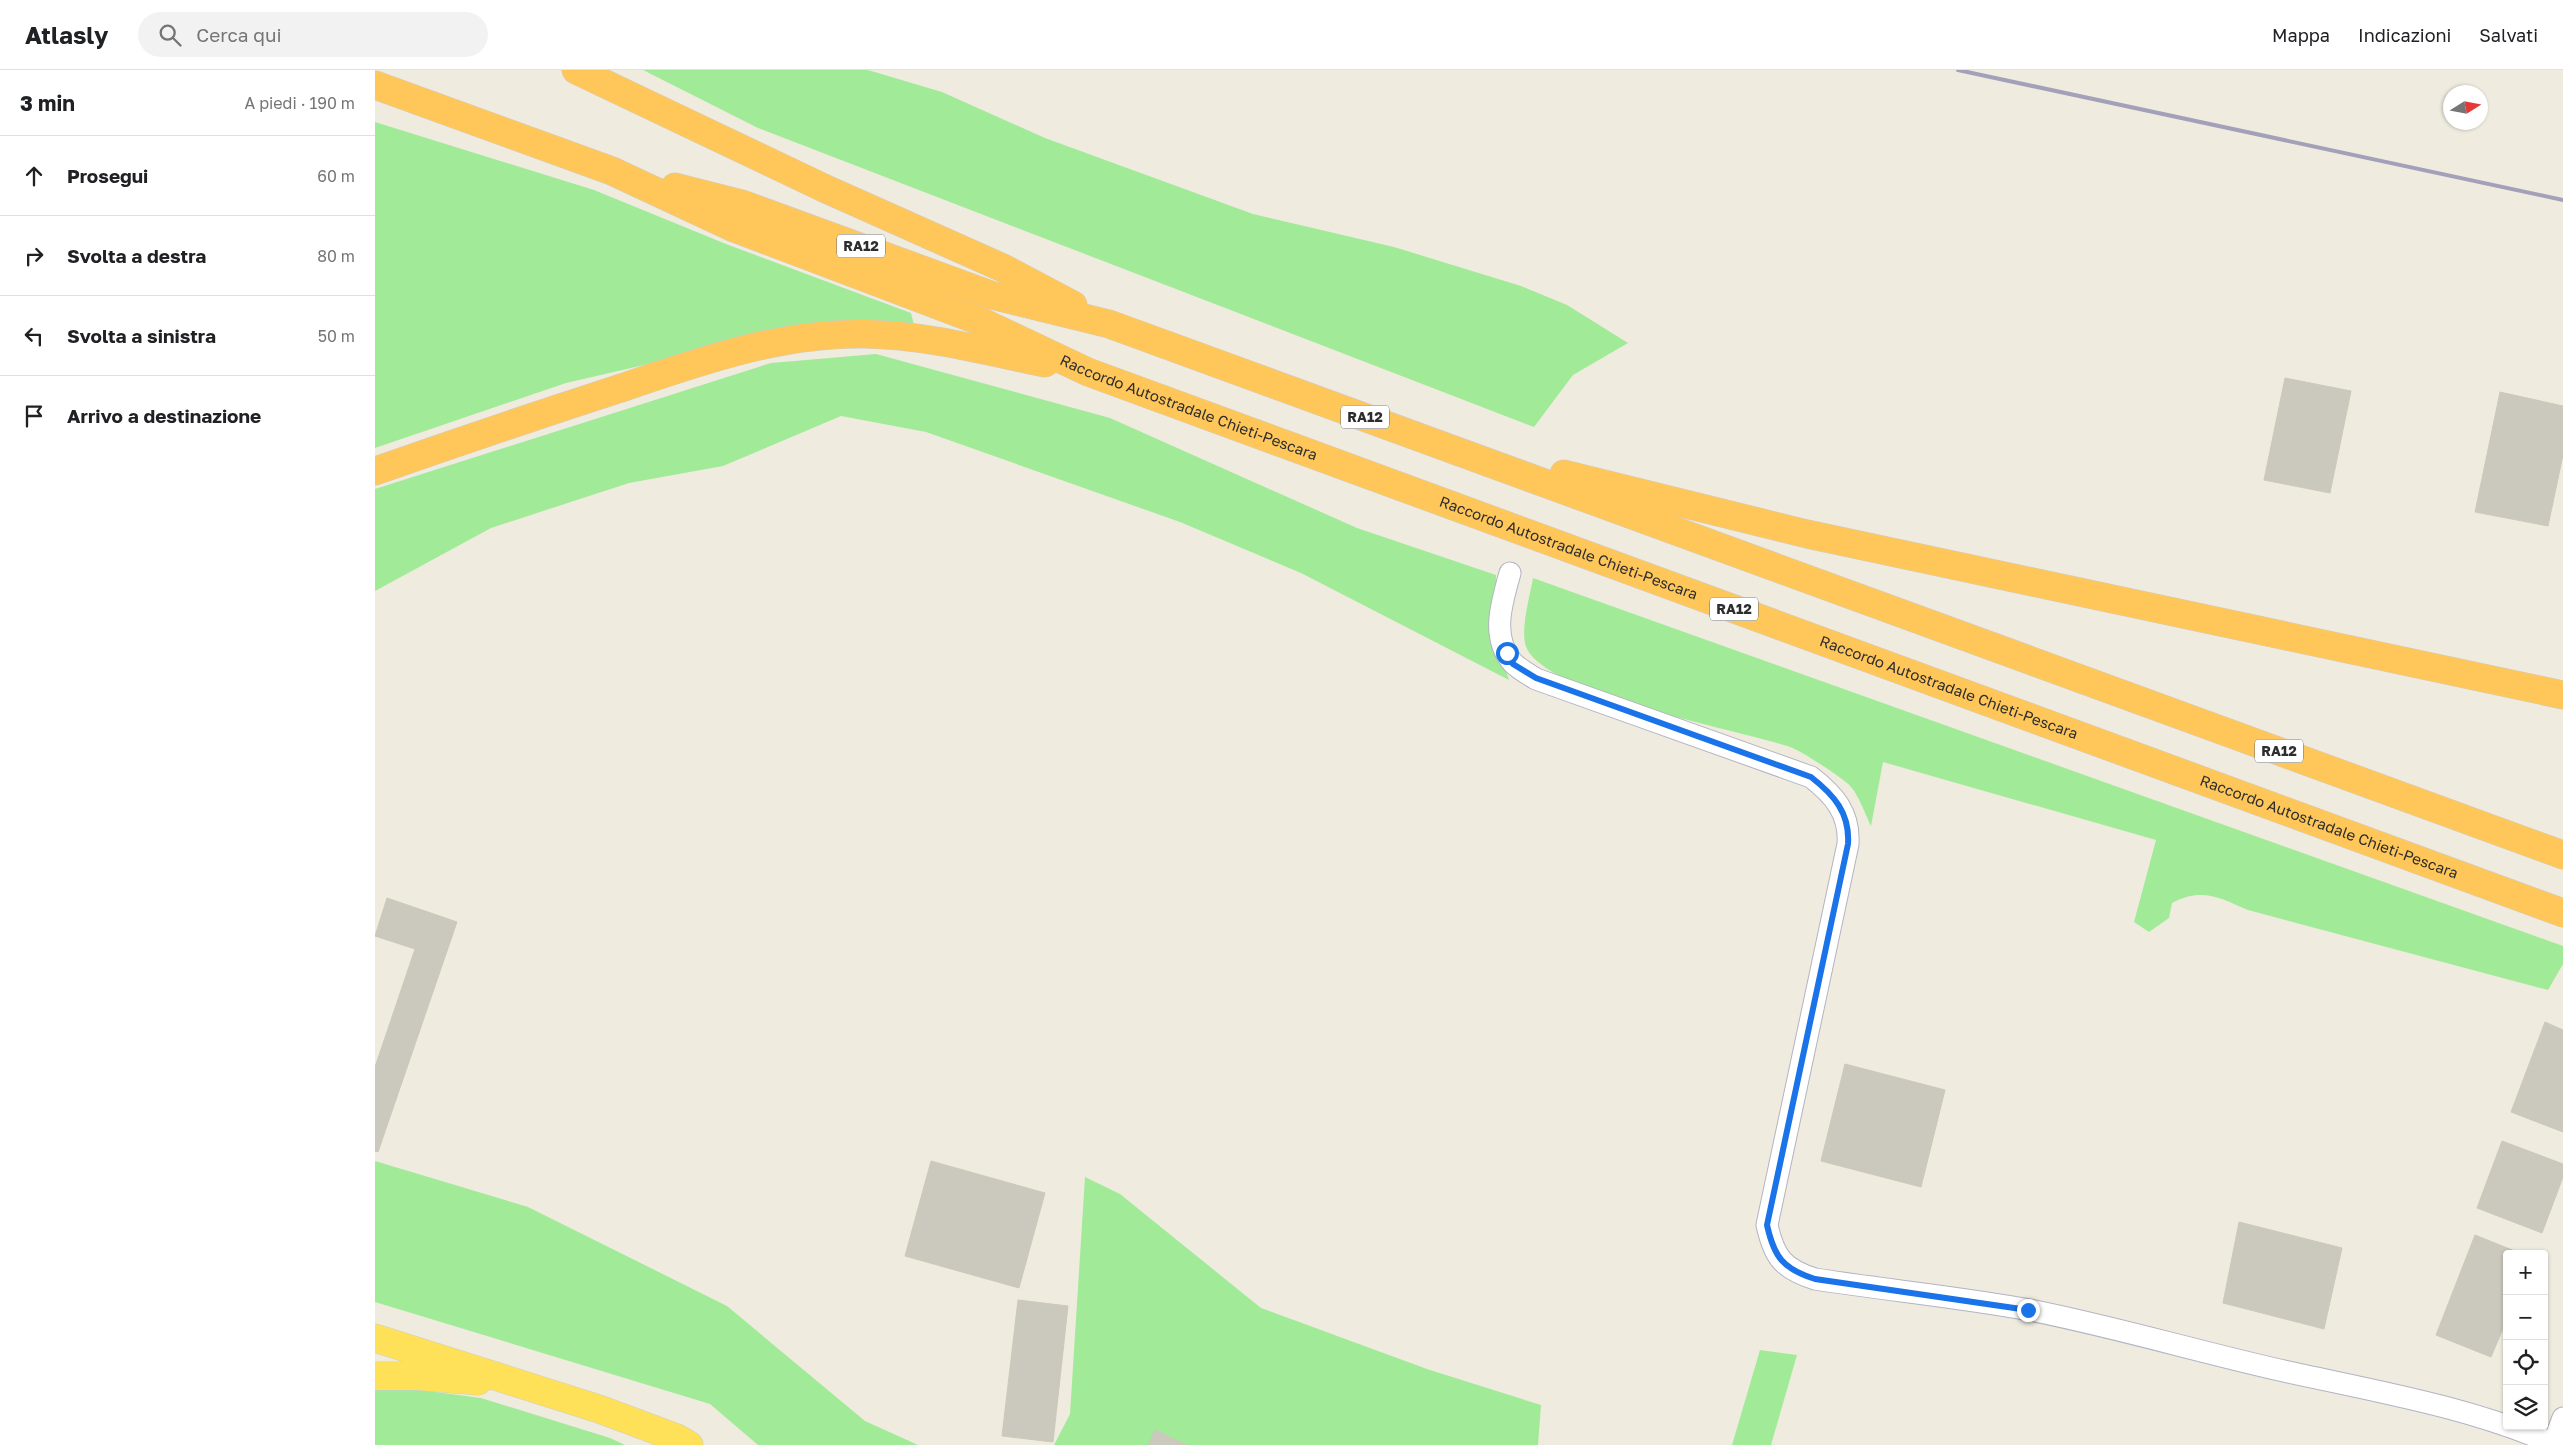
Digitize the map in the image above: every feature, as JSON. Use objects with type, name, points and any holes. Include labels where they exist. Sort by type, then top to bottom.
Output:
[{"type":"highway","points":[[576,70],[826,189],[1003,268],[1109,324]]},
{"type":"highway","name":"Raccordo Autostradale Chieti-Pescara","points":[[375,84],[612,171],[734,228],[982,322],[1088,372],[2563,913]]},
{"type":"highway","name":"Raccordo Autostradale Chieti-Pescara","points":[[612,171],[742,204],[991,295],[1109,324],[2563,855]]},
{"type":"highway","points":[[375,471],[690,365],[749,349],[809,338],[865,334],[926,340],[1088,372]]},
{"type":"highway","points":[[1430,441],[1807,534],[2563,695]]},
{"type":"highway","points":[[375,1338],[426,1352],[517,1384],[599,1409],[677,1438],[689,1445]]},
{"type":"highway","points":[[375,1376],[418,1376],[517,1384]]},
{"type":"lane","points":[[1510,573],[1499,621],[1500,636],[1513,664],[1545,682],[1811,777],[1829,791],[1840,806],[1846,819],[1849,831],[1848,844],[1767,1225],[1771,1244],[1780,1260],[1795,1273],[1815,1279],[2028,1310],[2116,1328],[2199,1352],[2432,1404],[2531,1434],[2555,1444],[2563,1418]]},
{"type":"green space","points":[[643,70],[868,70],[942,92],[1045,138],[1253,214],[1394,247],[1521,286],[1567,305],[1628,343],[1573,375],[1534,427],[758,128]]},
{"type":"green space","points":[[375,122],[594,190],[726,244],[911,313],[914,325],[821,324],[566,383],[375,448]]},
{"type":"green space","points":[[876,354],[1110,418],[1357,528],[1496,575],[1495,639],[1509,680],[1301,573],[1180,522],[926,432],[841,416],[723,466],[629,483],[491,528],[375,591],[375,489],[771,363]]},
{"type":"green space","points":[[1533,578],[2563,946],[2563,964],[2548,990],[2248,910],[2220,898],[2202,895],[2183,898],[2172,903],[2169,918],[2149,932],[2134,922],[2156,840],[1883,762],[1871,826],[1858,797],[1851,787],[1842,779],[1795,749],[1607,696],[1571,682],[1543,666],[1527,649],[1524,634]]},
{"type":"green space","points":[[375,1161],[528,1207],[727,1306],[865,1421],[918,1445],[758,1445],[710,1404],[375,1302]]},
{"type":"green space","points":[[1085,1177],[1120,1194],[1261,1308],[1427,1369],[1541,1405],[1538,1445],[1054,1445],[1070,1414]]},
{"type":"green space","points":[[1760,1350],[1797,1355],[1771,1445],[1732,1445]]},
{"type":"green space","points":[[383,1385],[481,1398],[610,1438],[625,1445],[375,1445],[375,1387]]},
{"type":"building","points":[[2285,378],[2351,391],[2330,493],[2264,480]]},
{"type":"building","points":[[2500,392],[2563,406],[2563,455],[2548,526],[2475,512]]},
{"type":"building","points":[[387,898],[457,922],[378,1152],[375,1151],[375,1067],[415,949],[375,936]]},
{"type":"building","points":[[2545,1022],[2563,1030],[2563,1132],[2511,1112]]},
{"type":"building","points":[[1845,1064],[1945,1090],[1921,1187],[1821,1161]]},
{"type":"building","points":[[2502,1141],[2563,1164],[2563,1177],[2542,1233],[2477,1208]]},
{"type":"building","points":[[931,1161],[1045,1193],[1019,1288],[905,1256]]},
{"type":"building","points":[[2239,1222],[2342,1248],[2324,1329],[2223,1303]]},
{"type":"building","points":[[2475,1235],[2512,1250],[2503,1250],[2503,1328],[2491,1357],[2436,1335]]},
{"type":"building","points":[[1018,1300],[1068,1306],[1053,1442],[1002,1436]]},
{"type":"building","points":[[1155,1430],[1187,1445],[1148,1445]]},
{"type":"railway","points":[[1958,70],[2563,200]]},
{"type":"route","points":[[1507,653],[1513,664],[1536,678],[1669,728],[1811,777],[1829,791],[1840,806],[1846,819],[1849,831],[1848,844],[1767,1225],[1771,1244],[1780,1260],[1795,1273],[1815,1279],[2028,1310]]}]
